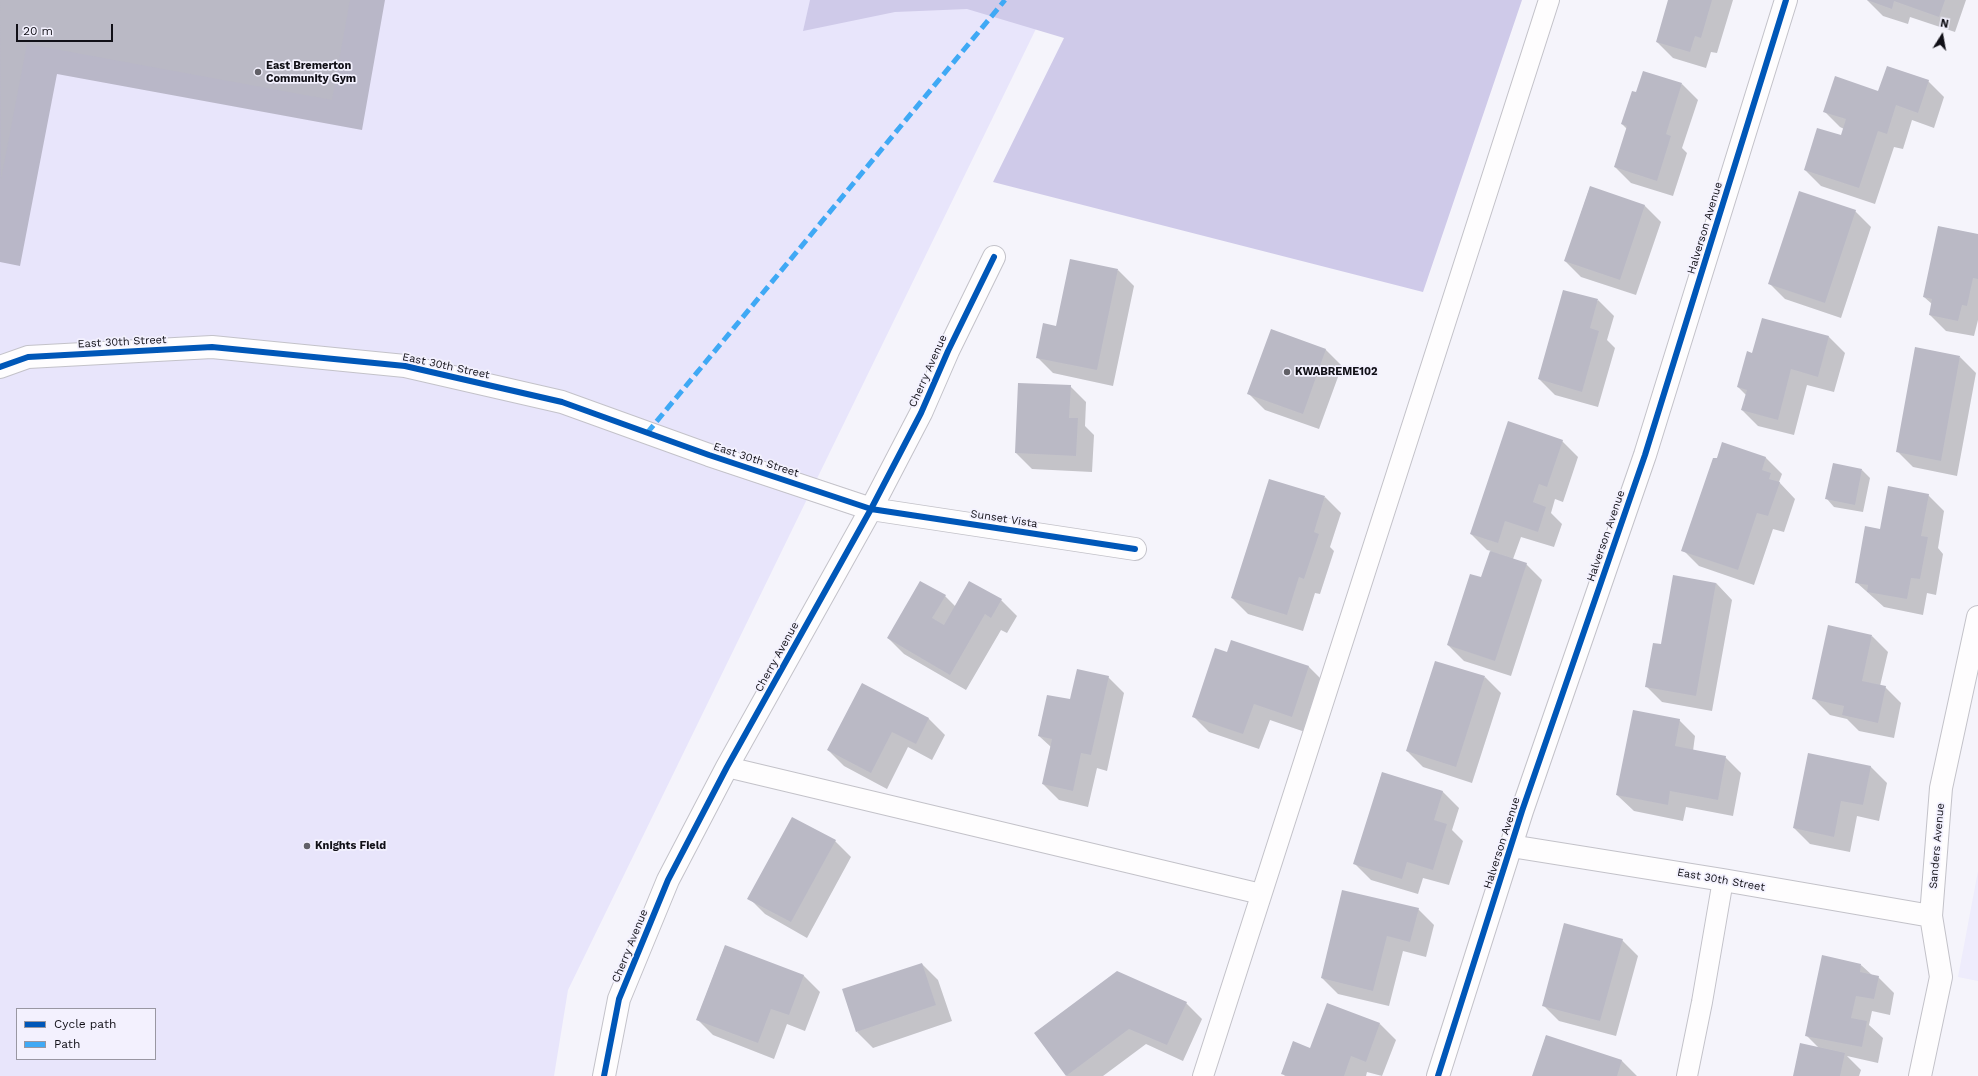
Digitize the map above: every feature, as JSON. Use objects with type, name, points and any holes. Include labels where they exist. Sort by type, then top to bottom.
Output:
[{"type":"street","name":"Halverson Avenue","points":[[1438,1076],[1511,846],[1645,454],[1786,0]]},
{"type":"street","name":"Cherry Avenue","points":[[604,1076],[619,999],[668,880],[727,767],[871,509],[921,413],[948,351],[994,257]]},
{"type":"street","name":"East 30th Street","points":[[0,367],[28,357],[212,347],[405,366],[562,402],[710,456],[871,509]]},
{"type":"street","name":"Sunset Vista","points":[[871,509],[1134,549]]},
{"type":"street","name":"Sanders Avenue","points":[[1920,1076],[1941,977],[1931,916],[1941,788],[1978,617]]},
{"type":"street","name":"East 30th Street","points":[[1511,846],[1723,880],[1931,916]]},
{"type":"lane","points":[[1203,1076],[1550,0]]},
{"type":"lane","points":[[727,767],[1261,894]]},
{"type":"lane","points":[[1687,1076],[1702,1002],[1723,880]]},
{"type":"shaded area","points":[[0,0],[1050,0],[568,990],[554,1076],[0,1076]]},
{"type":"shaded area","points":[[810,0],[1522,0],[1423,292],[993,182],[1064,38],[967,9],[895,12],[803,31]]},
{"type":"shaded area","points":[[1978,871],[1978,981],[1958,977]]},
{"type":"building","name":"East Bremerton Community Gym","points":[[0,0],[350,0],[332,100],[27,44],[1,180]]},
{"type":"building","points":[[1668,0],[1712,0],[1701,38],[1695,36],[1690,52],[1656,42]]},
{"type":"building","points":[[1867,0],[1945,0],[1939,17],[1894,1],[1892,9]]},
{"type":"building","points":[[1887,66],[1929,80],[1918,113],[1896,105],[1887,134],[1878,131],[1859,188],[1804,170],[1817,128],[1841,135],[1846,119],[1823,112],[1835,76],[1878,91]]},
{"type":"building","points":[[1643,71],[1682,83],[1666,134],[1671,136],[1657,181],[1614,167],[1627,126],[1621,124],[1632,91],[1636,92]]},
{"type":"building","points":[[1590,186],[1645,205],[1620,280],[1564,261]]},
{"type":"building","points":[[1799,191],[1856,210],[1825,303],[1768,284]]},
{"type":"building","points":[[1938,226],[1978,234],[1978,279],[1973,278],[1967,306],[1962,305],[1958,321],[1929,315],[1932,299],[1923,297]]},
{"type":"building","points":[[1070,259],[1118,269],[1097,370],[1036,358],[1043,323],[1056,326]]},
{"type":"building","points":[[1563,290],[1598,299],[1590,328],[1599,331],[1582,392],[1538,379]]},
{"type":"building","points":[[1762,318],[1829,336],[1818,377],[1791,369],[1778,420],[1741,410],[1747,390],[1737,387],[1747,351],[1752,353]]},
{"type":"building","name":"KWABREME102","points":[[1271,329],[1326,349],[1303,414],[1247,394]]},
{"type":"building","points":[[1915,347],[1960,356],[1941,461],[1896,452]]},
{"type":"building","points":[[1018,383],[1071,385],[1069,418],[1078,418],[1076,456],[1015,453]]},
{"type":"building","points":[[1508,421],[1563,440],[1547,487],[1539,484],[1533,502],[1546,507],[1538,532],[1505,521],[1498,543],[1470,534]]},
{"type":"building","points":[[1722,442],[1766,457],[1762,470],[1771,473],[1769,479],[1780,482],[1768,516],[1757,513],[1738,570],[1681,551],[1713,458],[1717,458]]},
{"type":"building","points":[[1833,463],[1862,469],[1855,505],[1825,499]]},
{"type":"building","points":[[1269,479],[1325,496],[1314,532],[1319,534],[1304,579],[1299,577],[1287,615],[1231,598]]},
{"type":"building","points":[[1888,486],[1929,494],[1921,536],[1928,537],[1920,579],[1911,578],[1907,599],[1867,592],[1868,585],[1855,583],[1865,526],[1880,529]]},
{"type":"building","points":[[1490,551],[1527,563],[1495,661],[1447,645],[1470,574],[1481,577]]},
{"type":"building","points":[[1673,575],[1716,583],[1696,696],[1645,687],[1653,643],[1661,644]]},
{"type":"building","points":[[920,581],[946,595],[932,618],[944,625],[969,581],[1002,599],[991,618],[985,614],[950,675],[887,638]]},
{"type":"building","points":[[1828,625],[1872,635],[1862,681],[1886,686],[1878,723],[1842,715],[1844,706],[1812,699]]},
{"type":"building","points":[[1231,640],[1309,666],[1292,717],[1254,704],[1243,734],[1192,717],[1215,648],[1227,652]]},
{"type":"building","points":[[1435,661],[1485,676],[1456,767],[1406,751]]},
{"type":"building","points":[[1077,669],[1109,676],[1091,755],[1081,753],[1073,791],[1042,784],[1052,739],[1038,736],[1047,695],[1070,699]]},
{"type":"building","points":[[862,683],[929,718],[916,744],[892,732],[871,773],[827,750]]},
{"type":"building","points":[[1633,710],[1680,719],[1675,746],[1726,756],[1718,800],[1670,791],[1668,805],[1616,795]]},
{"type":"building","points":[[1808,753],[1871,766],[1863,805],[1841,801],[1834,837],[1793,828]]},
{"type":"building","points":[[1382,772],[1443,791],[1434,820],[1447,824],[1433,870],[1407,862],[1402,879],[1353,864]]},
{"type":"building","points":[[792,817],[836,840],[791,922],[747,899]]},
{"type":"building","points":[[1342,890],[1419,908],[1410,942],[1387,936],[1373,991],[1321,978]]},
{"type":"building","points":[[1564,923],[1623,939],[1600,1021],[1542,1006]]},
{"type":"building","points":[[725,945],[804,975],[789,1015],[771,1009],[758,1043],[696,1020]]},
{"type":"building","points":[[1822,955],[1861,964],[1860,972],[1879,976],[1874,999],[1856,996],[1851,1018],[1867,1021],[1862,1047],[1805,1036]]},
{"type":"building","points":[[922,963],[936,1005],[856,1032],[842,989]]},
{"type":"building","points":[[1117,971],[1187,1002],[1167,1045],[1129,1029],[1066,1076],[1034,1033]]},
{"type":"building","points":[[1327,1003],[1380,1023],[1366,1062],[1351,1056],[1344,1076],[1288,1076],[1281,1074],[1293,1041],[1310,1048]]},
{"type":"building","points":[[1546,1035],[1622,1060],[1617,1076],[1532,1076]]},
{"type":"building","points":[[1800,1043],[1845,1053],[1840,1076],[1793,1076]]},
{"type":"marked path","points":[[647,433],[1005,0]]},
{"type":"cycle path","points":[[1438,1076],[1522,811],[1645,455],[1786,0]]},
{"type":"cycle path","points":[[604,1076],[619,999],[668,880],[727,767],[871,509],[921,413],[948,351],[994,257]]},
{"type":"cycle path","points":[[0,367],[28,357],[212,347],[405,366],[562,402],[709,455],[871,509],[1135,549]]},
{"type":"place","name":"East Bremerton Community Gym","points":[[258,72]]},
{"type":"place","name":"KWABREME102","points":[[1287,372]]},
{"type":"place","name":"Knights Field","points":[[307,846]]}]
